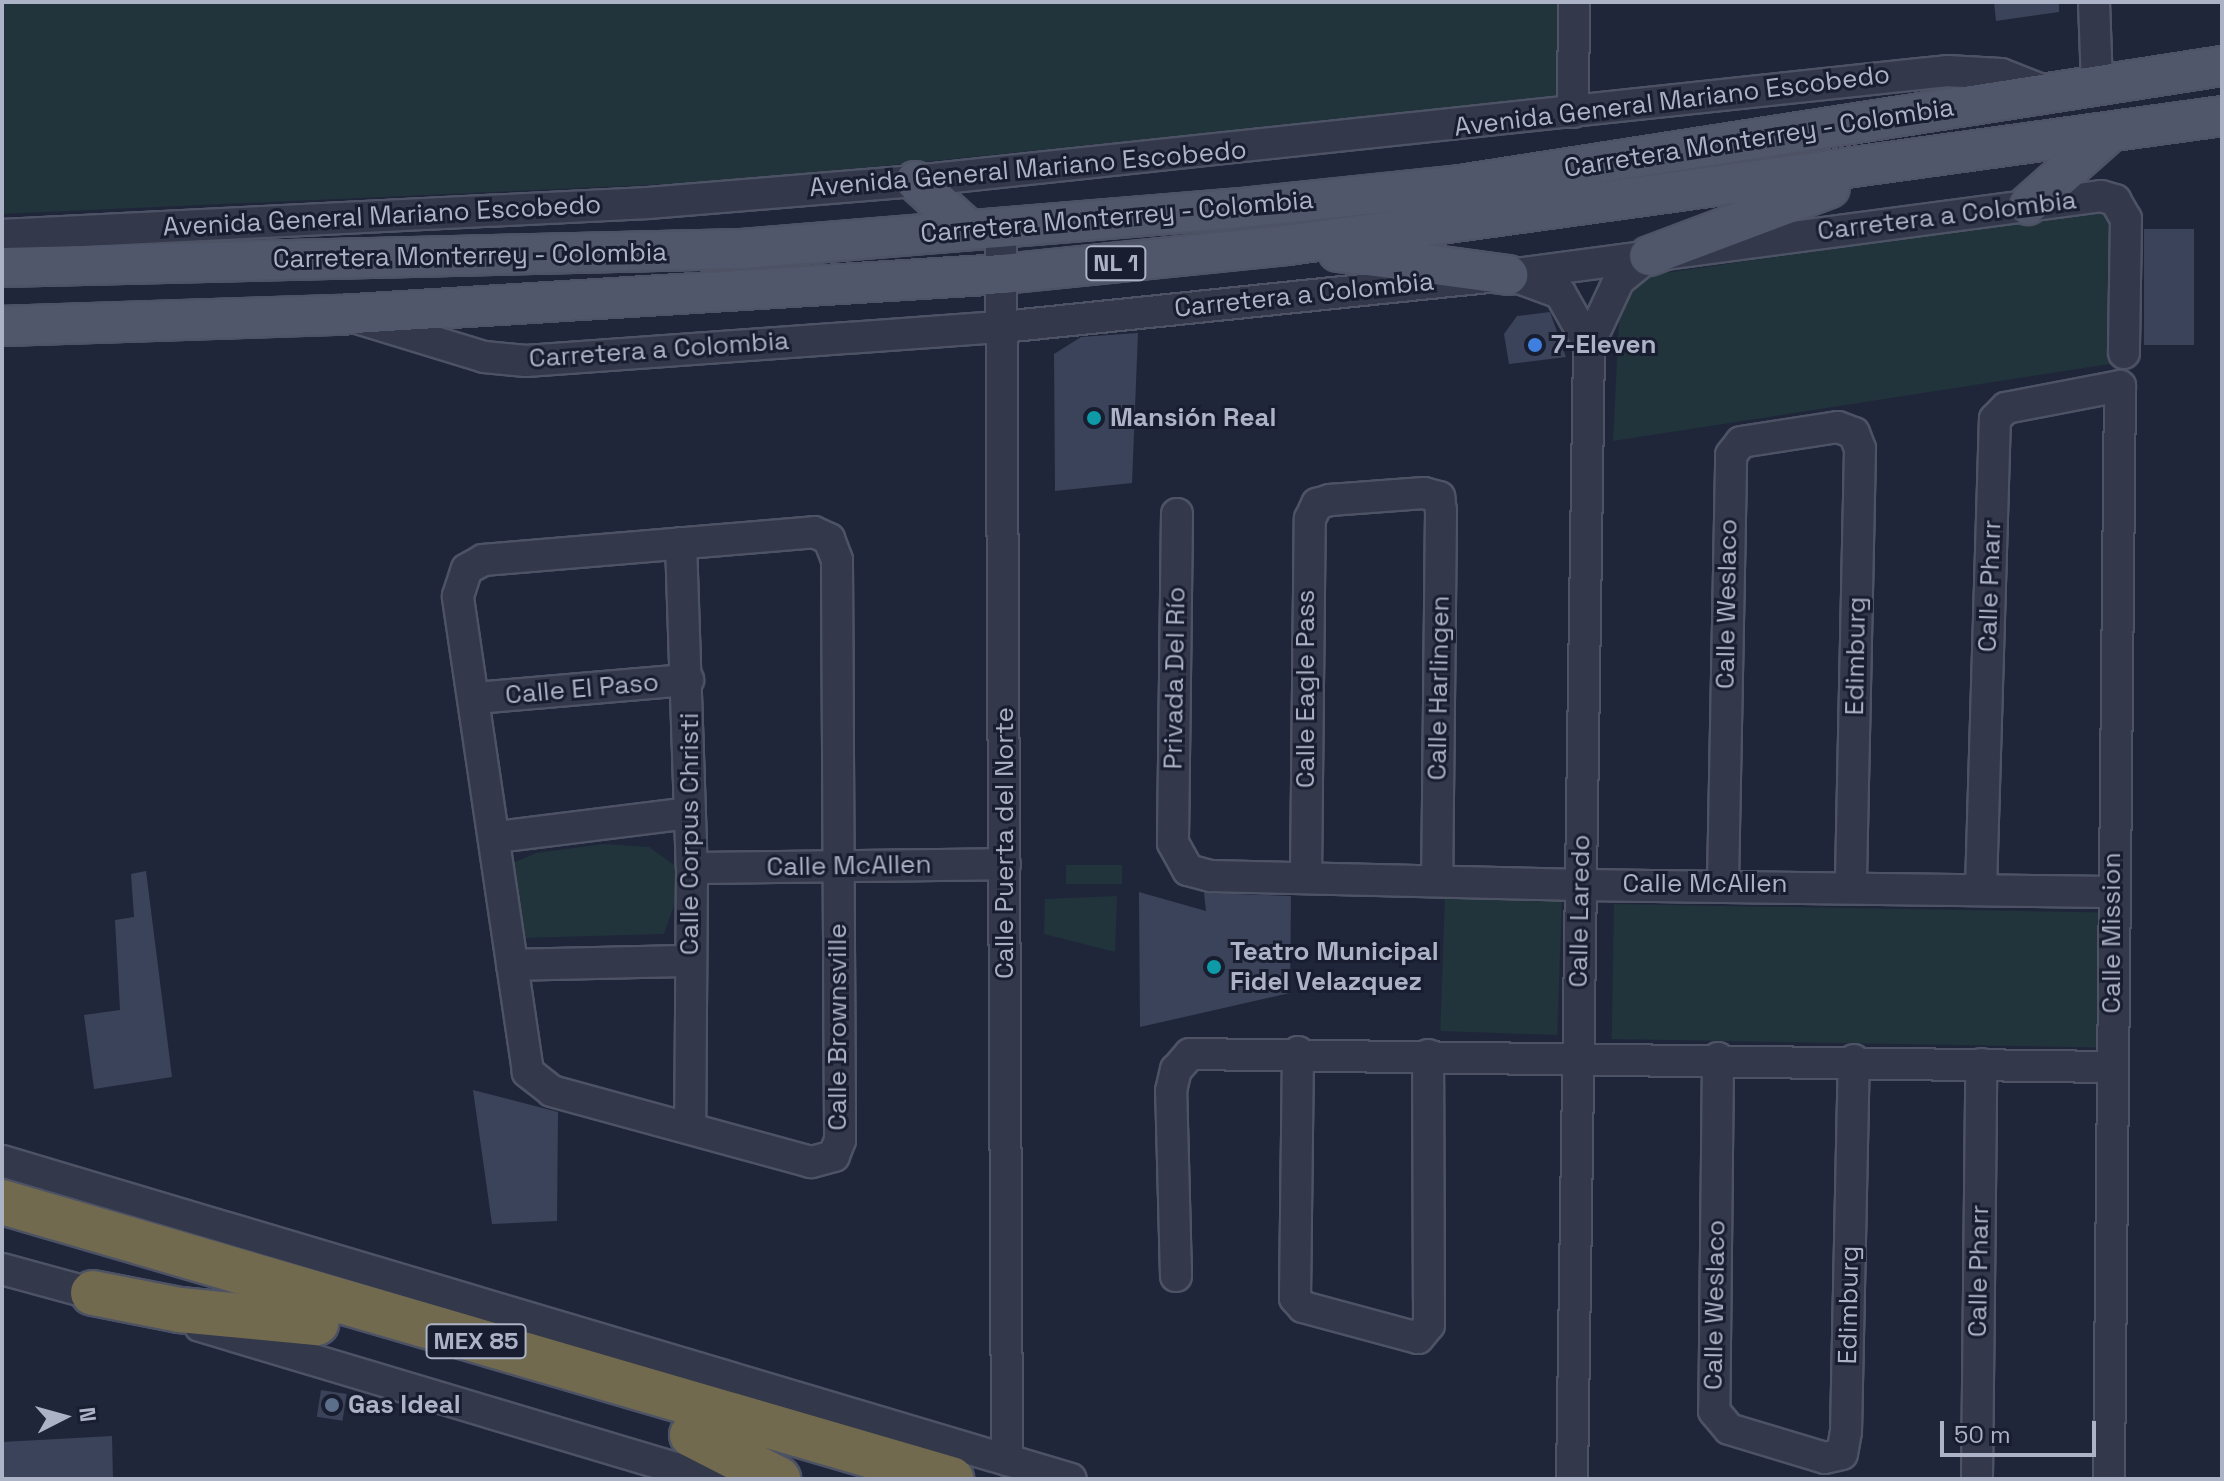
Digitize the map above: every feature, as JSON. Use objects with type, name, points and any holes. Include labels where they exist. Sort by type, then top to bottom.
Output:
[{"type":"highway","points":[[2,1174],[131,1225],[182,1253]]},
{"type":"highway","name":"MEX 85","points":[[2,1202],[951,1479]]},
{"type":"highway","name":"MEX 85","points":[[2,1232],[845,1479]]},
{"type":"highway","points":[[93,1293],[195,1312],[316,1323]]},
{"type":"highway","points":[[692,1435],[778,1479]]},
{"type":"main road","name":"Carretera Monterrey - Colombia","points":[[2,267],[742,249],[1460,185],[2222,66]]},
{"type":"main road","name":"Carretera Monterrey - Colombia","points":[[2,326],[338,315],[1003,274],[1288,245],[1887,166],[2222,116]]},
{"type":"main road","points":[[2028,205],[2108,134]]},
{"type":"main road","points":[[1649,256],[1887,166]]},
{"type":"main road","points":[[915,181],[985,228]]},
{"type":"main road","points":[[1288,245],[1508,275]]},
{"type":"street","points":[[1573,112],[1574,2]]},
{"type":"street","points":[[2094,2],[2097,85]]},
{"type":"street","name":"Avenida General Mariano Escobedo","points":[[2,235],[648,203],[915,181],[1947,71],[2001,74],[2047,92]]},
{"type":"street","name":"Carretera a Colombia","points":[[338,315],[484,357],[526,361],[1003,327],[1508,275],[2101,196],[2122,208],[2124,353]]},
{"type":"street","name":"Calle Puerta del Norte","points":[[985,228],[1003,274],[1007,1460]]},
{"type":"street","name":"Calle Laredo","points":[[1572,1479],[1589,344],[1619,280],[1649,256]]},
{"type":"street","points":[[1508,275],[1560,293],[1589,344]]},
{"type":"street","name":"Calle Pharr","points":[[1981,888],[1995,419],[2006,408],[2121,387]]},
{"type":"street","name":"Calle Mission","points":[[2109,1479],[2111,892],[2121,387]]},
{"type":"street","name":"Calle Weslaco","points":[[1723,883],[1731,455],[1745,441],[1851,430]]},
{"type":"street","name":"Edimburg","points":[[1851,430],[1860,449],[1851,886]]},
{"type":"street","name":"Calle Eagle Pass","points":[[1306,877],[1307,532],[1317,504],[1346,497],[1439,497]]},
{"type":"street","name":"Calle Harlingen","points":[[1437,879],[1439,497]]},
{"type":"street","name":"Privada Del Río","points":[[1173,843],[1177,514]]},
{"type":"street","name":"Calle Brownsville","points":[[814,532],[834,547],[840,1140],[834,1156],[811,1162],[535,1082],[521,1055],[497,837],[458,596],[467,569],[483,560],[681,543],[814,532]]},
{"type":"street","name":"Calle Corpus Christi","points":[[681,543],[692,868],[690,1126]]},
{"type":"street","name":"Calle El Paso","points":[[476,698],[688,680]]},
{"type":"street","points":[[497,837],[690,813]]},
{"type":"street","name":"Calle McAllen","points":[[1173,843],[1181,863],[1199,873],[1581,885],[1723,883],[2111,892]]},
{"type":"street","name":"Calle McAllen","points":[[692,868],[1005,864]]},
{"type":"street","points":[[512,965],[691,961]]},
{"type":"street","points":[[1176,1276],[1171,1091],[1181,1060],[1209,1051],[1578,1055],[2112,1067]]},
{"type":"street","points":[[1298,1052],[1295,1298],[1317,1311],[1425,1336],[1428,1055]]},
{"type":"street","name":"Calle Weslaco","points":[[1718,1058],[1714,1411],[1729,1429],[1825,1458],[1842,1454]]},
{"type":"street","name":"Edimburg","points":[[1842,1454],[1854,1060]]},
{"type":"street","name":"Calle Pharr","points":[[1977,1479],[1981,1064]]},
{"type":"street","points":[[2,1161],[1071,1479]]},
{"type":"street","points":[[2,1269],[93,1293],[712,1479]]},
{"type":"shaded area","points":[[2,2],[1560,2],[1560,97],[736,181],[2,214]]},
{"type":"shaded area","points":[[2110,209],[2117,231],[2110,364],[1613,441],[1620,303],[1650,275]]},
{"type":"shaded area","points":[[604,844],[649,847],[674,865],[683,880],[664,934],[522,938],[513,863],[536,853]]},
{"type":"shaded area","points":[[1066,865],[1122,865],[1122,884],[1066,884]]},
{"type":"shaded area","points":[[1117,896],[1115,952],[1044,934],[1045,899]]},
{"type":"shaded area","points":[[1445,896],[1562,900],[1557,1035],[1440,1031]]},
{"type":"shaded area","points":[[1614,904],[2106,913],[2104,1048],[1612,1039]]},
{"type":"building","points":[[1994,2],[2059,2],[2059,12],[1996,21]]},
{"type":"building","points":[[2144,229],[2194,229],[2194,345],[2144,345]]},
{"type":"building","name":"7-Eleven","points":[[1550,312],[1566,357],[1509,364],[1504,334],[1517,316]]},
{"type":"building","name":"Mansión Real","points":[[1138,333],[1132,483],[1055,491],[1054,354],[1081,337]]},
{"type":"building","points":[[146,871],[172,1077],[94,1089],[84,1015],[120,1010],[115,920],[134,917],[131,874]]},
{"type":"building","name":"Teatro Municipal Fidel Velazquez","points":[[1139,892],[1206,911],[1204,893],[1291,896],[1290,993],[1140,1027]]},
{"type":"building","points":[[473,1090],[558,1112],[557,1221],[492,1224]]},
{"type":"building","name":"Gas Ideal","points":[[321,1390],[347,1394],[342,1421],[317,1417]]},
{"type":"building","points":[[112,1436],[113,1479],[2,1479],[2,1442]]},
{"type":"place","name":"7-Eleven","points":[[1535,345]]},
{"type":"place","name":"Mansión Real","points":[[1094,418]]},
{"type":"place","name":"Teatro Municipal Fidel Velazquez","points":[[1214,967]]},
{"type":"place","name":"Gas Ideal","points":[[332,1405]]}]
